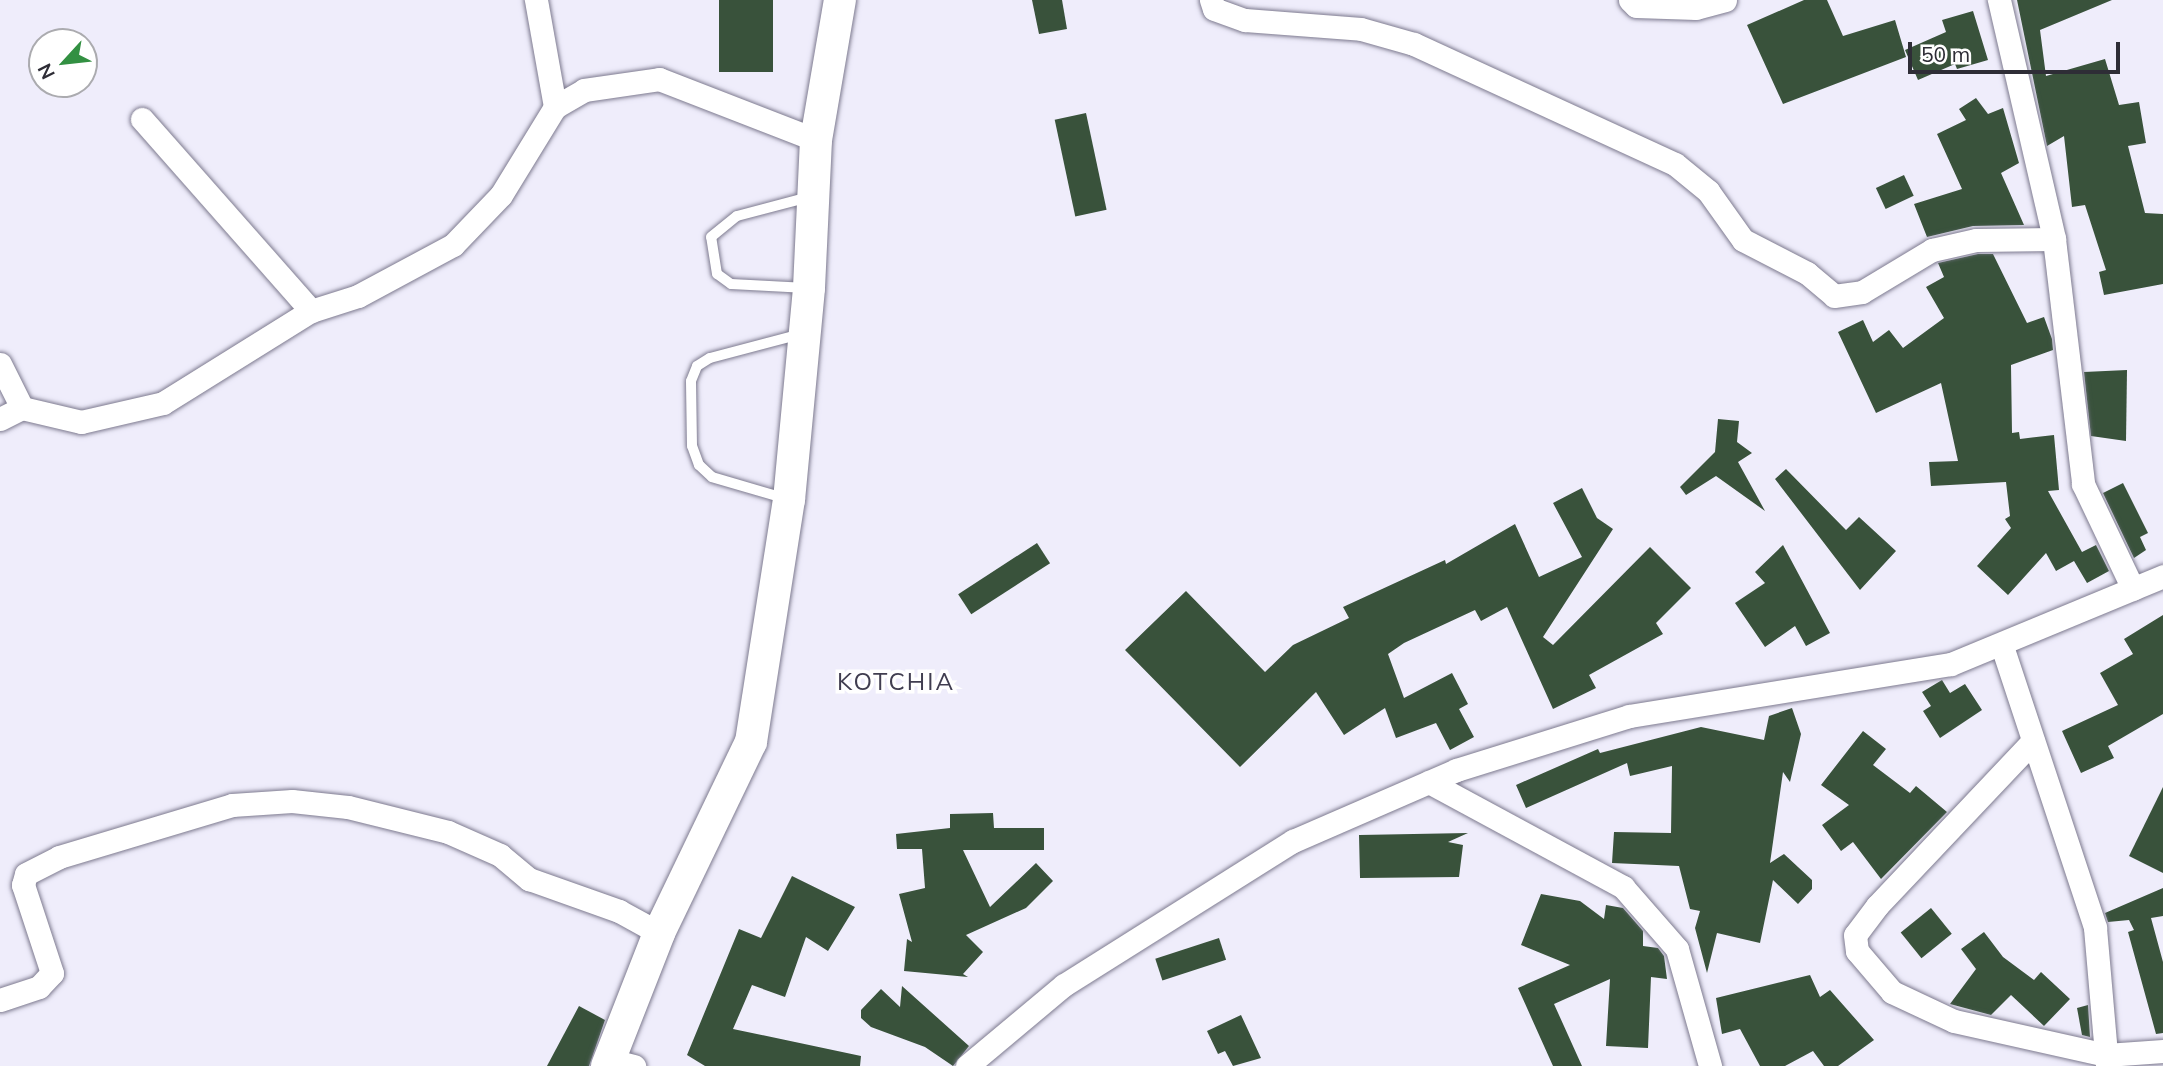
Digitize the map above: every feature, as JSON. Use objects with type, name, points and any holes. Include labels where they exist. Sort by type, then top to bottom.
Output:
[{"type":"main road","points":[[617,1064],[659,933],[751,742],[789,500],[809,288],[816,140],[840,0]]},
{"type":"street","points":[[536,0],[555,107]]},
{"type":"street","points":[[1211,0],[1214,9],[1245,20],[1361,29],[1414,44],[1675,164],[1708,191],[1743,240],[1807,273],[1834,296],[1862,292],[1932,250],[1976,240],[2054,239]]},
{"type":"street","points":[[1630,0],[1636,6],[1696,8],[1725,0]]},
{"type":"street","points":[[1999,0],[2054,239],[2083,484],[2133,589]]},
{"type":"street","points":[[0,419],[22,408],[81,422],[163,403],[311,311],[358,296],[453,245],[501,195],[555,107],[584,90],[659,79],[816,140]]},
{"type":"street","points":[[142,119],[311,311]]},
{"type":"street","points":[[0,364],[22,408]]},
{"type":"street","points":[[967,1066],[1064,985],[1293,841],[1429,782],[1629,716],[1951,664],[2002,646],[2163,576]]},
{"type":"street","points":[[2002,646],[2095,928],[2100,1062]]},
{"type":"street","points":[[2033,741],[1877,906],[1855,935],[1857,951],[1892,992],[1922,1010],[2100,1062],[2163,1051]]},
{"type":"street","points":[[1429,782],[1623,887],[1677,949],[1710,1066]]},
{"type":"street","points":[[0,999],[39,987],[52,973],[23,886],[26,874],[59,857],[232,805],[292,801],[348,807],[448,832],[500,855],[529,879],[619,911],[659,933]]},
{"type":"lane","points":[[809,288],[732,284],[717,274],[711,237],[737,216],[813,196]]},
{"type":"lane","points":[[789,500],[712,477],[699,465],[692,446],[691,381],[697,366],[710,358],[805,333]]},
{"type":"building","points":[[719,0],[773,0],[773,72],[719,72]]},
{"type":"building","points":[[1032,0],[1062,0],[1067,29],[1039,34]]},
{"type":"building","points":[[1804,0],[1827,0],[1843,36],[1895,20],[1906,57],[1783,104],[1747,25]]},
{"type":"building","points":[[2017,0],[2112,0],[2040,30],[2046,76],[2105,59],[2119,105],[2139,102],[2146,143],[2128,146],[2145,213],[2163,214],[2163,284],[2104,295],[2099,272],[2106,270],[2085,205],[2072,207],[2064,136],[2047,146]]},
{"type":"building","points":[[1973,11],[1988,60],[1957,69],[1955,64],[1918,80],[1905,50],[1946,32],[1942,20]]},
{"type":"building","points":[[1976,98],[1988,114],[2003,108],[2019,163],[2001,173],[2024,225],[1973,226],[1927,237],[1914,204],[1962,189],[1937,134],[1966,120],[1959,109]]},
{"type":"building","points":[[1086,113],[1107,210],[1075,216],[1055,120]]},
{"type":"building","points":[[1904,175],[1914,196],[1886,209],[1876,188]]},
{"type":"building","points":[[1978,254],[1993,254],[2027,323],[2044,317],[2052,339],[2053,350],[2011,365],[2012,433],[2019,432],[2020,439],[2054,435],[2059,490],[2048,491],[2082,552],[2096,545],[2109,571],[2087,583],[2074,561],[2056,571],[2046,553],[2008,595],[1977,566],[2011,528],[2005,519],[2010,516],[2006,482],[1931,486],[1929,462],[1958,461],[1941,383],[1876,413],[1838,332],[1863,320],[1873,342],[1889,330],[1903,348],[1944,318],[1926,287],[1944,277],[1938,263]]},
{"type":"building","points":[[2127,370],[2126,441],[2091,436],[2084,372]]},
{"type":"building","points":[[1718,419],[1739,421],[1737,442],[1752,453],[1738,462],[1765,511],[1716,476],[1686,495],[1680,487],[1715,452]]},
{"type":"building","points":[[1786,469],[1846,530],[1859,517],[1896,551],[1860,590],[1775,479]]},
{"type":"building","points":[[2123,483],[2148,533],[2140,537],[2146,550],[2134,558],[2103,493]]},
{"type":"building","points":[[1582,488],[1597,518],[1613,529],[1543,637],[1553,645],[1650,547],[1691,588],[1656,623],[1663,634],[1589,675],[1596,688],[1553,709],[1507,607],[1481,621],[1475,610],[1404,643],[1388,654],[1404,698],[1452,673],[1468,704],[1459,709],[1474,737],[1450,750],[1436,723],[1396,738],[1385,708],[1344,735],[1316,692],[1240,767],[1125,650],[1186,591],[1265,672],[1293,645],[1349,618],[1343,607],[1445,560],[1446,564],[1515,524],[1539,577],[1582,557],[1553,503]]},
{"type":"building","points":[[1037,543],[1050,563],[971,614],[958,594]]},
{"type":"building","points":[[1783,545],[1830,633],[1806,646],[1795,626],[1765,647],[1735,603],[1765,583],[1755,572]]},
{"type":"building","points":[[2163,615],[2163,714],[2108,746],[2114,758],[2081,773],[2062,731],[2118,705],[2100,673],[2133,654],[2124,639]]},
{"type":"building","points":[[1942,680],[1950,693],[1965,684],[1982,710],[1940,738],[1923,711],[1931,706],[1922,692]]},
{"type":"building","points":[[1792,708],[1801,734],[1790,782],[1783,772],[1770,863],[1784,854],[1812,880],[1812,889],[1798,904],[1773,880],[1760,943],[1717,933],[1707,973],[1695,928],[1700,911],[1690,909],[1679,866],[1612,863],[1614,832],[1671,833],[1672,766],[1630,776],[1627,763],[1526,808],[1516,785],[1598,749],[1600,753],[1701,727],[1764,740],[1769,716]]},
{"type":"building","points":[[1863,731],[1886,749],[1873,765],[1910,793],[1916,786],[1947,812],[1881,879],[1853,842],[1841,851],[1822,825],[1849,805],[1821,785]]},
{"type":"building","points":[[2163,787],[2163,873],[2129,856]]},
{"type":"building","points":[[993,813],[994,828],[1044,828],[1044,850],[963,850],[990,907],[1036,863],[1053,881],[1026,908],[966,935],[983,952],[963,974],[968,977],[904,971],[907,939],[912,942],[899,894],[925,888],[922,849],[897,849],[896,834],[950,828],[950,814]]},
{"type":"building","points":[[1468,833],[1448,842],[1463,845],[1459,877],[1360,878],[1359,835]]},
{"type":"building","points":[[792,876],[855,907],[828,951],[806,937],[785,997],[752,985],[733,1029],[861,1056],[860,1066],[705,1066],[687,1055],[739,929],[761,938]]},
{"type":"building","points":[[2163,888],[2163,916],[2151,918],[2163,962],[2163,1033],[2156,1034],[2128,932],[2134,930],[2129,920],[2108,922],[2105,913]]},
{"type":"building","points":[[1541,894],[1580,901],[1604,919],[1606,905],[1623,908],[1643,931],[1643,946],[1658,948],[1664,956],[1667,979],[1651,977],[1648,1048],[1606,1046],[1610,979],[1554,1004],[1582,1066],[1553,1066],[1518,988],[1570,965],[1521,945]]},
{"type":"building","points":[[1931,908],[1952,934],[1921,958],[1901,933]]},
{"type":"building","points":[[1984,932],[2003,957],[2034,980],[2041,972],[2070,999],[2044,1026],[2011,995],[1991,1015],[1950,1004],[1976,969],[1961,949]]},
{"type":"building","points":[[1219,938],[1226,960],[1162,981],[1155,959]]},
{"type":"building","points":[[1810,975],[1820,997],[1830,990],[1874,1040],[1838,1066],[1824,1066],[1813,1051],[1785,1066],[1760,1066],[1740,1029],[1722,1034],[1716,998]]},
{"type":"building","points":[[902,986],[969,1046],[953,1066],[925,1047],[871,1027],[861,1018],[861,1010],[881,989],[900,1007]]},
{"type":"building","points":[[2088,1005],[2090,1037],[2082,1035],[2077,1008]]},
{"type":"building","points":[[579,1006],[605,1020],[589,1066],[547,1066]]},
{"type":"building","points":[[1241,1015],[1261,1058],[1233,1066],[1225,1051],[1218,1054],[1207,1031]]},
{"type":"district","name":"KOTCHIA","points":[[896,682]]}]
